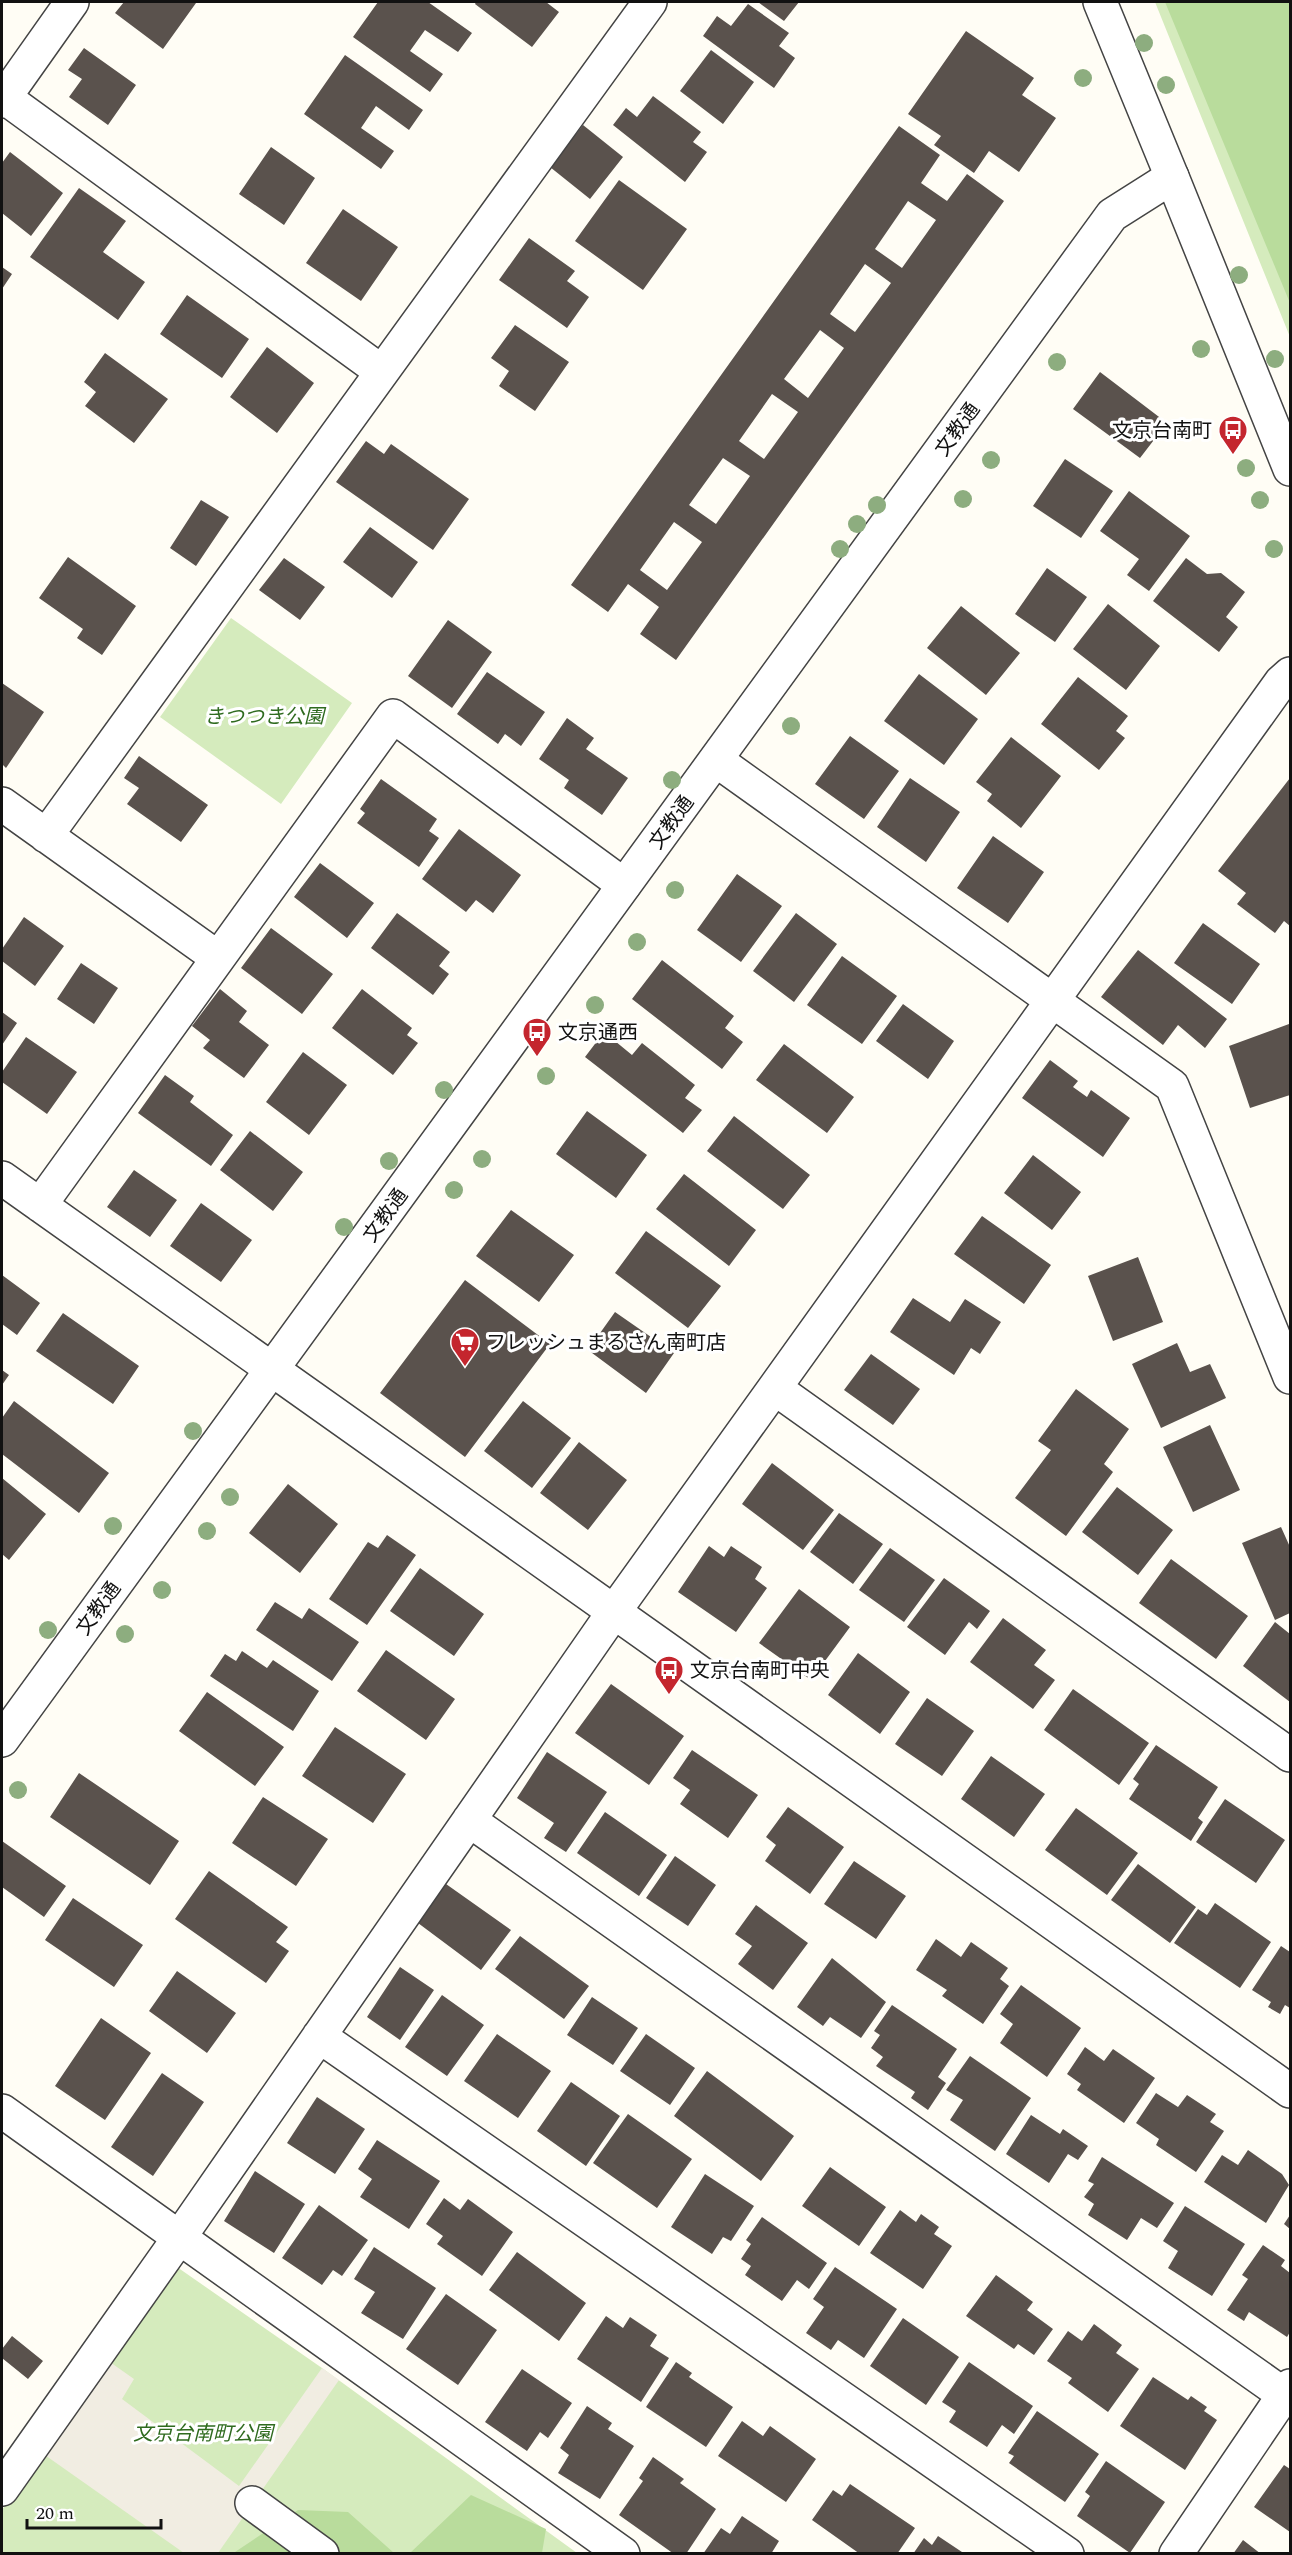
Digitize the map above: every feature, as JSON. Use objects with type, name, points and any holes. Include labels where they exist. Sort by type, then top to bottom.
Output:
[{"type":"street","points":[[72,2],[3,98],[382,372]]},
{"type":"street","points":[[46,836],[650,2]]},
{"type":"street","points":[[1100,2],[1290,469]]},
{"type":"street","name":"文教通","points":[[2,1740],[1112,215],[1172,177]]},
{"type":"street","points":[[2,2489],[613,1613],[776,1389],[1051,1000],[1281,682],[1290,675]]},
{"type":"street","points":[[40,1205],[393,716],[624,885]]},
{"type":"street","points":[[717,760],[1172,1086],[1290,1377]]},
{"type":"street","points":[[2,804],[218,958]]},
{"type":"street","points":[[2,1178],[1290,2091]]},
{"type":"street","points":[[776,1389],[1290,1755]]},
{"type":"street","points":[[469,1820],[1288,2393],[1176,2553]]},
{"type":"street","points":[[319,2036],[1067,2553]]},
{"type":"street","points":[[2,2111],[623,2553]]},
{"type":"street","points":[[252,2503],[322,2553]]},
{"type":"green space","points":[[1155,2],[1290,2],[1290,337]]},
{"type":"green space","points":[[1165,2],[1290,2],[1290,303]]},
{"type":"green space","name":"きつつき公園","points":[[231,618],[352,703],[281,804],[160,717]]},
{"type":"green space","name":"文京台南町公園","points":[[177,2267],[322,2368],[577,2553],[2,2554],[2,2510]]},
{"type":"green space","points":[[471,2495],[546,2529],[542,2553],[410,2553]]},
{"type":"green space","points":[[298,2510],[348,2512],[394,2553],[232,2554]]},
{"type":"shaded area","points":[[107,2360],[134,2379],[122,2399],[239,2486],[322,2368],[339,2380],[218,2553],[184,2553],[42,2453]]},
{"type":"building","points":[[124,2],[196,3],[163,49],[115,13]]},
{"type":"building","points":[[378,2],[428,2],[472,33],[458,52],[425,30],[410,51],[443,74],[430,92],[353,37]]},
{"type":"building","points":[[476,2],[546,2],[559,12],[532,47],[475,4]]},
{"type":"building","points":[[758,2],[799,2],[784,21]]},
{"type":"building","points":[[748,4],[789,33],[779,46],[795,58],[774,88],[703,36],[717,16],[731,26]]},
{"type":"building","points":[[966,31],[1034,78],[1022,95],[1056,118],[1019,172],[989,151],[974,173],[934,145],[941,136],[908,114]]},
{"type":"building","points":[[84,48],[136,85],[108,125],[69,97],[82,79],[68,70]]},
{"type":"building","points":[[711,50],[754,82],[723,124],[680,91]]},
{"type":"building","points":[[345,55],[423,110],[409,130],[376,106],[361,128],[394,151],[381,169],[304,114]]},
{"type":"building","points":[[653,96],[701,132],[693,142],[707,152],[685,182],[613,125],[626,108],[637,117]]},
{"type":"building","points":[[583,125],[623,157],[590,199],[550,167]]},
{"type":"building","points":[[899,126],[940,155],[921,183],[947,201],[967,174],[1004,201],[676,660],[640,634],[659,607],[628,584],[608,612],[571,585]],"holes":[[[908,201],[936,220],[902,268],[875,249]],[[865,264],[891,283],[855,332],[830,314]],[[820,330],[844,348],[808,398],[784,379]],[[772,394],[798,412],[764,459],[739,441]],[[723,458],[750,476],[716,524],[689,505]],[[674,522],[702,542],[667,590],[640,570]]]},
{"type":"building","points":[[271,147],[315,178],[284,225],[239,194]]},
{"type":"building","points":[[10,152],[63,193],[31,236],[2,213],[2,163]]},
{"type":"building","points":[[619,180],[687,229],[643,290],[575,241]]},
{"type":"building","points":[[79,188],[126,221],[103,252],[145,282],[118,320],[30,257]]},
{"type":"building","points":[[343,209],[398,247],[361,301],[306,263]]},
{"type":"building","points":[[529,238],[575,271],[567,281],[589,297],[567,328],[499,280]]},
{"type":"building","points":[[2,267],[12,274],[2,289]]},
{"type":"building","points":[[187,295],[249,339],[222,378],[160,334]]},
{"type":"building","points":[[515,325],[569,362],[535,411],[499,386],[509,371],[491,358]]},
{"type":"building","points":[[267,347],[314,383],[277,433],[230,397]]},
{"type":"building","points":[[105,353],[168,399],[134,443],[85,406],[96,392],[84,382]]},
{"type":"building","points":[[1100,372],[1167,423],[1140,458],[1073,409]]},
{"type":"building","points":[[366,441],[384,454],[391,444],[469,499],[433,550],[336,482]]},
{"type":"building","points":[[1065,459],[1113,491],[1081,538],[1033,506]]},
{"type":"building","points":[[1129,491],[1190,536],[1149,591],[1127,575],[1139,559],[1100,531]]},
{"type":"building","points":[[201,500],[229,517],[196,566],[170,548]]},
{"type":"building","points":[[370,527],[418,562],[392,598],[343,562]]},
{"type":"building","points":[[68,557],[136,606],[102,655],[77,638],[83,629],[39,598]]},
{"type":"building","points":[[284,558],[325,587],[300,620],[259,590]]},
{"type":"building","points":[[1186,558],[1207,574],[1221,573],[1245,592],[1226,617],[1238,627],[1219,652],[1153,601]]},
{"type":"building","points":[[1047,568],[1087,597],[1055,642],[1015,614]]},
{"type":"building","points":[[1108,604],[1160,646],[1126,690],[1073,649]]},
{"type":"building","points":[[961,606],[1020,653],[986,695],[927,648]]},
{"type":"building","points":[[448,620],[492,652],[452,708],[408,676]]},
{"type":"building","points":[[487,672],[545,712],[521,746],[505,734],[498,744],[457,714]]},
{"type":"building","points":[[919,674],[978,719],[944,765],[884,721]]},
{"type":"building","points":[[1078,677],[1128,716],[1116,731],[1125,738],[1099,770],[1041,724]]},
{"type":"building","points":[[2,683],[44,712],[6,768],[2,764]]},
{"type":"building","points":[[567,718],[594,738],[586,749],[628,778],[602,815],[564,788],[569,780],[539,759]]},
{"type":"building","points":[[850,736],[899,771],[864,819],[815,784]]},
{"type":"building","points":[[1011,737],[1061,776],[1021,828],[987,801],[992,794],[976,782]]},
{"type":"building","points":[[139,756],[208,805],[181,842],[127,804],[139,788],[124,778]]},
{"type":"building","points":[[910,778],[960,812],[926,862],[877,827]]},
{"type":"building","points":[[1290,778],[1290,926],[1284,921],[1275,933],[1237,904],[1246,893],[1218,871]]},
{"type":"building","points":[[381,779],[437,819],[429,831],[439,838],[419,867],[357,823],[365,813],[360,809]]},
{"type":"building","points":[[459,829],[521,875],[493,913],[476,900],[466,912],[422,879]]},
{"type":"building","points":[[993,836],[1044,872],[1008,923],[957,888]]},
{"type":"building","points":[[320,863],[374,903],[347,938],[294,897]]},
{"type":"building","points":[[737,874],[782,906],[741,962],[697,930]]},
{"type":"building","points":[[397,913],[450,952],[439,966],[449,974],[433,995],[371,948]]},
{"type":"building","points":[[796,913],[837,944],[794,1002],[753,971]]},
{"type":"building","points":[[24,917],[64,946],[35,986],[2,961],[2,949]]},
{"type":"building","points":[[1203,923],[1260,964],[1232,1004],[1174,963]]},
{"type":"building","points":[[271,928],[333,974],[302,1014],[241,968]]},
{"type":"building","points":[[1138,950],[1227,1019],[1205,1048],[1178,1025],[1163,1045],[1101,997]]},
{"type":"building","points":[[842,956],[897,996],[862,1044],[807,1005]]},
{"type":"building","points":[[662,960],[734,1016],[725,1028],[743,1042],[722,1069],[632,999]]},
{"type":"building","points":[[81,963],[118,988],[94,1024],[57,999]]},
{"type":"building","points":[[220,989],[247,1011],[239,1022],[269,1045],[244,1078],[203,1048],[210,1040],[192,1026]]},
{"type":"building","points":[[362,989],[412,1028],[407,1035],[418,1043],[393,1075],[332,1028]]},
{"type":"building","points":[[903,1004],[954,1041],[928,1079],[876,1041]]},
{"type":"building","points":[[2,1012],[17,1023],[2,1045]]},
{"type":"building","points":[[1289,1024],[1290,1095],[1250,1108],[1229,1046]]},
{"type":"building","points":[[604,1032],[632,1055],[642,1043],[695,1085],[685,1098],[702,1110],[683,1133],[585,1057]]},
{"type":"building","points":[[26,1037],[77,1072],[47,1114],[2,1082],[2,1072]]},
{"type":"building","points":[[784,1044],[854,1097],[827,1133],[756,1080]]},
{"type":"building","points":[[303,1052],[347,1085],[309,1135],[266,1102]]},
{"type":"building","points":[[1050,1060],[1078,1081],[1073,1087],[1087,1097],[1091,1090],[1130,1118],[1103,1157],[1022,1098]]},
{"type":"building","points":[[165,1075],[194,1096],[190,1102],[233,1135],[211,1166],[138,1113]]},
{"type":"building","points":[[587,1111],[647,1155],[616,1198],[556,1154]]},
{"type":"building","points":[[734,1116],[810,1175],[783,1209],[707,1151]]},
{"type":"building","points":[[250,1131],[303,1172],[273,1211],[220,1170]]},
{"type":"building","points":[[1033,1155],[1081,1192],[1052,1230],[1004,1193]]},
{"type":"building","points":[[134,1170],[177,1200],[150,1237],[107,1207]]},
{"type":"building","points":[[684,1174],[756,1230],[729,1266],[656,1209]]},
{"type":"building","points":[[201,1203],[252,1240],[221,1282],[170,1246]]},
{"type":"building","points":[[511,1210],[574,1255],[539,1302],[476,1256]]},
{"type":"building","points":[[982,1216],[1051,1265],[1024,1304],[954,1254]]},
{"type":"building","points":[[646,1231],[721,1286],[688,1328],[615,1273]]},
{"type":"building","points":[[1138,1257],[1163,1322],[1113,1341],[1088,1276]]},
{"type":"building","points":[[2,1275],[40,1303],[17,1335],[2,1324]]},
{"type":"building","name":"フレッシュまるさん南町店","points":[[465,1280],[550,1344],[465,1457],[380,1393]]},
{"type":"building","points":[[913,1298],[950,1322],[965,1299],[1001,1322],[980,1354],[971,1348],[954,1375],[890,1332]]},
{"type":"building","points":[[615,1312],[674,1353],[646,1393],[588,1350]]},
{"type":"building","points":[[63,1313],[139,1366],[113,1404],[36,1351]]},
{"type":"building","points":[[1177,1343],[1190,1372],[1210,1364],[1226,1398],[1161,1428],[1132,1364]]},
{"type":"building","points":[[871,1354],[920,1389],[893,1425],[844,1390]]},
{"type":"building","points":[[2,1370],[9,1375],[2,1385]]},
{"type":"building","points":[[1076,1389],[1129,1429],[1104,1464],[1113,1472],[1066,1536],[1015,1498],[1051,1450],[1038,1441]]},
{"type":"building","points":[[14,1401],[109,1473],[79,1513],[2,1454],[2,1418]]},
{"type":"building","points":[[523,1401],[571,1438],[532,1488],[484,1451]]},
{"type":"building","points":[[1210,1425],[1240,1490],[1193,1512],[1163,1447]]},
{"type":"building","points":[[579,1442],[627,1480],[588,1530],[540,1493]]},
{"type":"building","points":[[772,1463],[834,1510],[803,1550],[742,1504]]},
{"type":"building","points":[[2,1478],[46,1514],[9,1560],[2,1554]]},
{"type":"building","points":[[288,1484],[338,1524],[300,1573],[249,1533]]},
{"type":"building","points":[[1117,1487],[1173,1530],[1138,1575],[1082,1532]]},
{"type":"building","points":[[839,1513],[883,1544],[853,1584],[810,1552]]},
{"type":"building","points":[[1281,1527],[1290,1547],[1290,1613],[1275,1620],[1242,1543]]},
{"type":"building","points":[[387,1535],[416,1555],[367,1625],[329,1599],[368,1542],[378,1548]]},
{"type":"building","points":[[709,1546],[724,1557],[731,1546],[762,1567],[755,1579],[767,1588],[736,1632],[678,1592]]},
{"type":"building","points":[[890,1548],[935,1580],[904,1622],[859,1590]]},
{"type":"building","points":[[1171,1559],[1248,1616],[1216,1659],[1139,1603]]},
{"type":"building","points":[[420,1568],[484,1614],[454,1656],[390,1611]]},
{"type":"building","points":[[944,1578],[990,1611],[977,1629],[969,1622],[945,1655],[907,1627]]},
{"type":"building","points":[[799,1589],[850,1627],[811,1680],[759,1643]]},
{"type":"building","points":[[275,1602],[302,1619],[309,1608],[359,1642],[332,1681],[256,1630]]},
{"type":"building","points":[[1003,1618],[1046,1650],[1034,1665],[1055,1680],[1033,1709],[970,1662]]},
{"type":"building","points":[[1275,1622],[1290,1634],[1290,1702],[1243,1666]]},
{"type":"building","points":[[386,1650],[455,1699],[426,1740],[357,1691]]},
{"type":"building","points":[[242,1651],[267,1668],[273,1660],[319,1691],[293,1731],[210,1676],[225,1654],[236,1661]]},
{"type":"building","points":[[858,1653],[910,1692],[880,1734],[828,1695]]},
{"type":"building","points":[[611,1684],[684,1736],[649,1785],[575,1733]]},
{"type":"building","points":[[1073,1689],[1149,1743],[1119,1785],[1044,1730]]},
{"type":"building","points":[[207,1692],[284,1747],[255,1786],[179,1731]]},
{"type":"building","points":[[927,1698],[974,1731],[942,1776],[895,1744]]},
{"type":"building","points":[[335,1727],[406,1774],[373,1823],[302,1776]]},
{"type":"building","points":[[1156,1745],[1218,1787],[1198,1818],[1203,1822],[1191,1841],[1129,1799],[1139,1784],[1133,1779]]},
{"type":"building","points":[[692,1750],[758,1795],[728,1838],[680,1804],[690,1790],[673,1778]]},
{"type":"building","points":[[547,1752],[607,1792],[566,1852],[544,1838],[554,1823],[517,1798]]},
{"type":"building","points":[[991,1756],[1045,1794],[1014,1837],[961,1799]]},
{"type":"building","points":[[79,1773],[179,1841],[150,1885],[50,1817]]},
{"type":"building","points":[[263,1797],[328,1839],[296,1886],[232,1843]]},
{"type":"building","points":[[1225,1799],[1285,1840],[1256,1883],[1196,1842]]},
{"type":"building","points":[[788,1807],[844,1847],[810,1894],[765,1861],[776,1845],[766,1837]]},
{"type":"building","points":[[1076,1808],[1138,1853],[1107,1895],[1045,1850]]},
{"type":"building","points":[[605,1812],[667,1855],[639,1896],[577,1853]]},
{"type":"building","points":[[2,1841],[66,1886],[44,1917],[2,1887]]},
{"type":"building","points":[[675,1856],[716,1885],[688,1926],[646,1898]]},
{"type":"building","points":[[854,1861],[906,1896],[876,1939],[824,1904]]},
{"type":"building","points":[[1138,1864],[1196,1907],[1170,1943],[1111,1900]]},
{"type":"building","points":[[209,1871],[288,1927],[276,1942],[289,1951],[266,1983],[175,1919]]},
{"type":"building","points":[[446,1884],[511,1930],[481,1970],[418,1923]]},
{"type":"building","points":[[73,1898],[143,1945],[114,1987],[45,1940]]},
{"type":"building","points":[[1215,1903],[1271,1942],[1240,1988],[1174,1943],[1198,1909],[1207,1915]]},
{"type":"building","points":[[756,1905],[808,1943],[773,1990],[738,1964],[752,1946],[735,1934]]},
{"type":"building","points":[[520,1936],[589,1986],[564,2019],[495,1969]]},
{"type":"building","points":[[936,1939],[961,1957],[971,1942],[1008,1968],[1000,1979],[1009,1986],[983,2024],[942,1996],[947,1990],[916,1970]]},
{"type":"building","points":[[1281,1946],[1290,1952],[1290,2008],[1285,2005],[1280,2014],[1268,2007],[1271,2002],[1252,1990]]},
{"type":"building","points":[[832,1958],[886,2002],[861,2038],[830,2017],[823,2026],[797,2007]]},
{"type":"building","points":[[400,1967],[434,1990],[400,2040],[367,2017]]},
{"type":"building","points":[[177,1971],[236,2013],[207,2053],[149,2011]]},
{"type":"building","points":[[1021,1985],[1081,2028],[1047,2077],[1000,2043],[1013,2024],[1000,2014]]},
{"type":"building","points":[[442,1995],[484,2025],[447,2076],[405,2047]]},
{"type":"building","points":[[592,1997],[638,2028],[613,2065],[567,2035]]},
{"type":"building","points":[[892,2005],[957,2049],[938,2077],[946,2083],[928,2110],[911,2098],[915,2092],[876,2066],[883,2057],[871,2048],[880,2035],[874,2031]]},
{"type":"building","points":[[101,2018],[151,2053],[105,2120],[55,2086]]},
{"type":"building","points":[[497,2034],[551,2071],[518,2118],[464,2081]]},
{"type":"building","points":[[646,2034],[695,2068],[670,2105],[620,2071]]},
{"type":"building","points":[[1085,2047],[1104,2061],[1113,2049],[1155,2078],[1124,2123],[1077,2090],[1081,2084],[1067,2074]]},
{"type":"building","points":[[970,2056],[1031,2098],[995,2151],[950,2120],[963,2100],[946,2090]]},
{"type":"building","points":[[707,2071],[794,2136],[761,2181],[674,2116]]},
{"type":"building","points":[[162,2073],[204,2102],[153,2176],[111,2147]]},
{"type":"building","points":[[571,2082],[620,2116],[586,2166],[537,2131]]},
{"type":"building","points":[[1156,2093],[1178,2107],[1187,2095],[1216,2114],[1210,2122],[1224,2131],[1196,2172],[1156,2145],[1159,2139],[1136,2123]]},
{"type":"building","points":[[317,2097],[365,2129],[335,2174],[287,2143]]},
{"type":"building","points":[[628,2114],[692,2159],[657,2208],[593,2163]]},
{"type":"building","points":[[1031,2115],[1060,2134],[1063,2129],[1088,2146],[1078,2160],[1068,2154],[1049,2183],[1006,2154]]},
{"type":"building","points":[[377,2140],[440,2181],[409,2229],[360,2197],[372,2179],[358,2169]]},
{"type":"building","points":[[1248,2150],[1282,2174],[1289,2185],[1266,2223],[1204,2182],[1222,2155],[1238,2165]]},
{"type":"building","points":[[1102,2157],[1174,2203],[1157,2228],[1141,2218],[1127,2240],[1088,2215],[1094,2204],[1084,2197],[1094,2184],[1088,2181]]},
{"type":"building","points":[[830,2167],[886,2207],[859,2246],[802,2206]]},
{"type":"building","points":[[255,2171],[305,2204],[274,2253],[224,2221]]},
{"type":"building","points":[[705,2174],[754,2206],[731,2241],[723,2237],[712,2254],[671,2227]]},
{"type":"building","points":[[444,2198],[460,2210],[468,2199],[513,2232],[482,2276],[437,2244],[443,2236],[426,2224]]},
{"type":"building","points":[[319,2205],[368,2240],[342,2276],[333,2270],[322,2285],[282,2258]]},
{"type":"building","points":[[1185,2206],[1245,2244],[1212,2296],[1168,2268],[1178,2251],[1163,2241]]},
{"type":"building","points":[[900,2210],[916,2222],[921,2214],[939,2227],[934,2234],[952,2246],[923,2289],[870,2253]]},
{"type":"building","points":[[1290,2215],[1290,2229],[1284,2224]]},
{"type":"building","points":[[762,2217],[827,2263],[809,2289],[797,2280],[782,2301],[745,2275],[751,2266],[741,2259],[751,2244],[746,2240]]},
{"type":"building","points":[[1263,2245],[1285,2260],[1281,2266],[1290,2273],[1290,2332],[1287,2337],[1249,2312],[1244,2321],[1227,2310],[1248,2279],[1242,2275]]},
{"type":"building","points":[[374,2247],[436,2288],[403,2339],[361,2313],[375,2292],[354,2279]]},
{"type":"building","points":[[517,2252],[586,2303],[559,2341],[489,2290]]},
{"type":"building","points":[[835,2267],[897,2309],[864,2358],[838,2340],[831,2350],[806,2333],[824,2307],[813,2299]]},
{"type":"building","points":[[996,2275],[1033,2302],[1027,2310],[1053,2329],[1034,2355],[1018,2344],[1014,2349],[966,2316]]},
{"type":"building","points":[[446,2294],[497,2330],[458,2385],[406,2349]]},
{"type":"building","points":[[606,2316],[623,2328],[630,2317],[657,2335],[650,2346],[669,2358],[641,2402],[577,2359]]},
{"type":"building","points":[[903,2318],[959,2357],[926,2405],[870,2366]]},
{"type":"building","points":[[1094,2324],[1122,2345],[1116,2353],[1139,2369],[1108,2412],[1068,2383],[1072,2378],[1047,2361],[1068,2331],[1082,2341]]},
{"type":"building","points":[[12,2336],[43,2361],[28,2379],[2,2358],[2,2349]]},
{"type":"building","points":[[676,2362],[692,2373],[689,2377],[733,2407],[706,2447],[646,2407]]},
{"type":"building","points":[[969,2362],[1033,2406],[1014,2434],[1002,2425],[987,2447],[949,2422],[956,2411],[942,2402]]},
{"type":"building","points":[[522,2369],[572,2403],[548,2438],[540,2432],[527,2451],[485,2422]]},
{"type":"building","points":[[1153,2377],[1188,2400],[1191,2396],[1207,2407],[1204,2411],[1217,2420],[1185,2470],[1120,2426]]},
{"type":"building","points":[[587,2406],[612,2423],[608,2429],[634,2446],[600,2499],[558,2473],[569,2455],[560,2448]]},
{"type":"building","points":[[1037,2411],[1099,2454],[1065,2502],[1009,2463],[1014,2456],[1008,2453]]},
{"type":"building","points":[[742,2421],[763,2436],[770,2426],[816,2459],[786,2502],[718,2456]]},
{"type":"building","points":[[653,2457],[684,2479],[680,2483],[716,2509],[686,2554],[674,2554],[619,2515],[643,2481],[639,2478]]},
{"type":"building","points":[[1106,2461],[1165,2502],[1130,2553],[1077,2516],[1090,2496],[1085,2492]]},
{"type":"building","points":[[1284,2465],[1290,2469],[1290,2532],[1254,2507]]},
{"type":"building","points":[[850,2484],[915,2528],[897,2554],[860,2554],[812,2520],[833,2490],[842,2496]]},
{"type":"building","points":[[742,2516],[779,2541],[771,2554],[703,2554],[721,2528],[730,2534]]},
{"type":"building","points":[[938,2536],[965,2554],[913,2554],[924,2538],[932,2545]]},
{"type":"building","points":[[1243,2540],[1261,2554],[1233,2554]]},
{"type":"place","name":"文京台南町","points":[[1233,456]]},
{"type":"place","name":"文京通西","points":[[537,1058]]},
{"type":"place","name":"フレッシュまるさん南町店","points":[[465,1368]]},
{"type":"place","name":"文京台南町中央","points":[[669,1696]]}]
